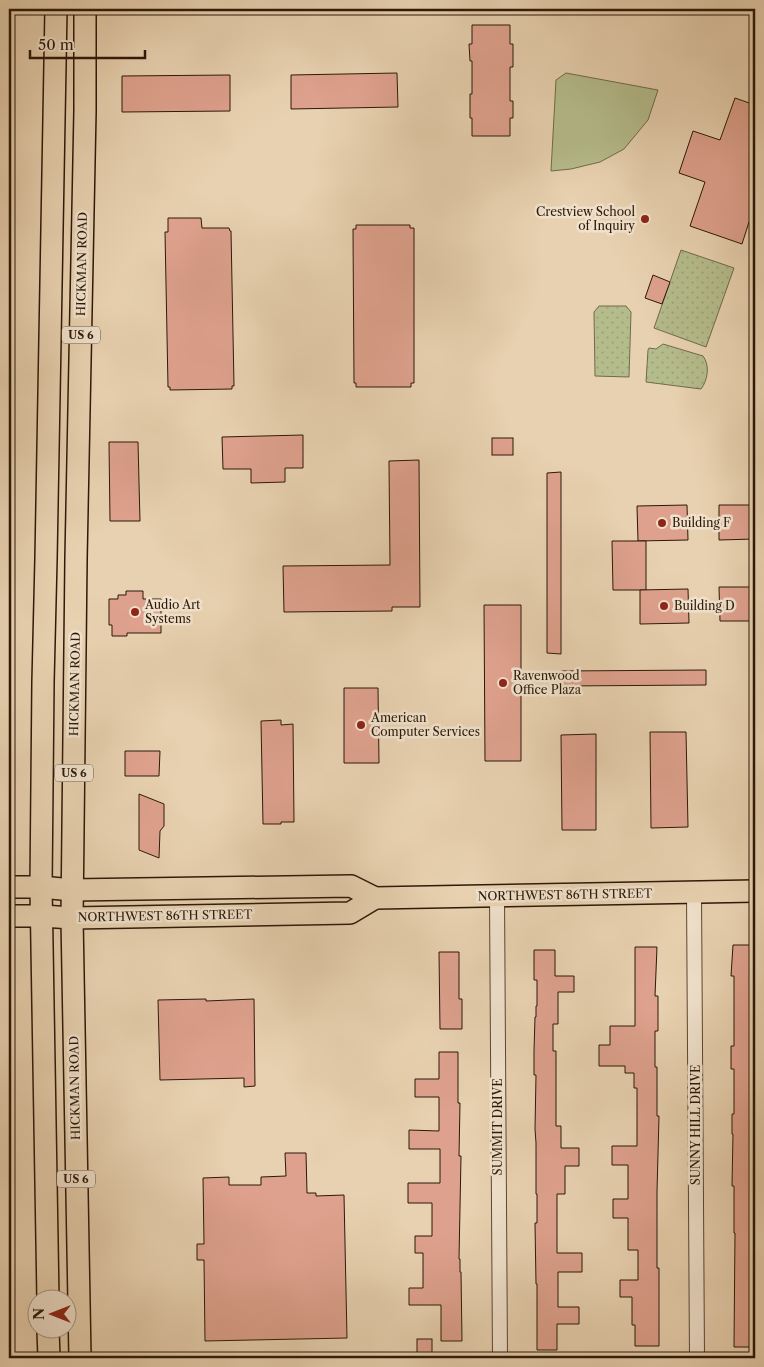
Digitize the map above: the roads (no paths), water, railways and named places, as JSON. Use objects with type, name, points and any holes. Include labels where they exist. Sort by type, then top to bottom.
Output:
[{"type":"main road","name":"US 6","points":[[48,1290],[41,887],[43,682],[56,9]]},
{"type":"main road","name":"HICKMAN ROAD","points":[[80,1358],[72,890],[76,559],[85,121],[85,9]]},
{"type":"main road","name":"NORTHWEST 86TH STREET","points":[[9,887],[41,887],[72,890],[351,886],[375,898],[755,891]]},
{"type":"main road","name":"NORTHWEST 86TH STREET","points":[[9,916],[72,918],[350,913],[375,898]]},
{"type":"main road","points":[[48,1340],[49,1358]]},
{"type":"street","name":"SUNNY HILL DRIVE","points":[[694,892],[697,1358]]},
{"type":"street","name":"SUMMIT DRIVE","points":[[497,896],[500,1358]]},
{"type":"place","name":"Crestview School of Inquiry","points":[[645,219]]},
{"type":"place","name":"Building F","points":[[662,523]]},
{"type":"place","name":"Building D","points":[[664,606]]},
{"type":"place","name":"Audio Art Systems","points":[[135,612]]},
{"type":"place","name":"Ravenwood Office Plaza","points":[[503,683]]},
{"type":"place","name":"American Computer Services","points":[[361,725]]}]
